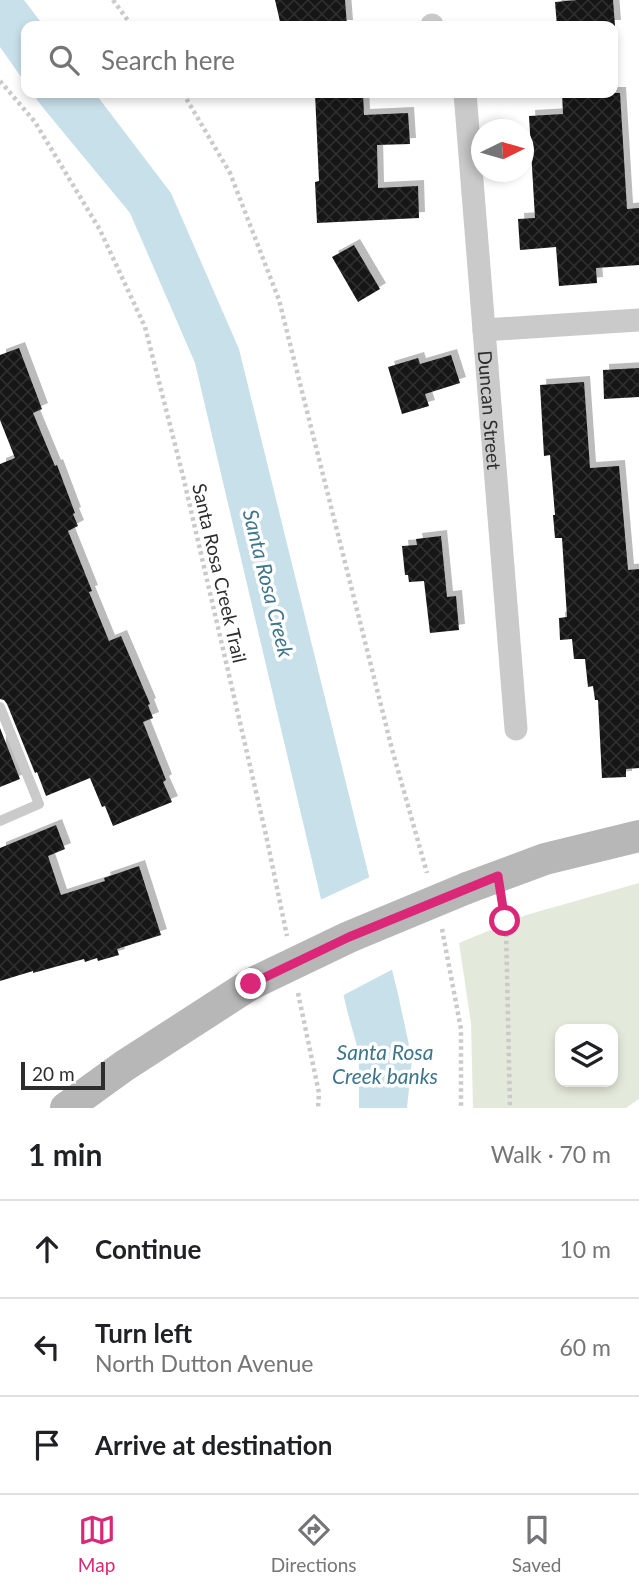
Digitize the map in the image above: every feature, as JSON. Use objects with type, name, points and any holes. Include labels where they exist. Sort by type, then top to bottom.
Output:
[{"type":"main road","points":[[66,1108],[124,1066],[251,984],[349,937],[545,859],[639,836]]},
{"type":"street","name":"Duncan Street","points":[[465,98],[516,729]]},
{"type":"street","points":[[484,330],[639,320]]},
{"type":"lane","points":[[0,706],[39,804],[0,821]]},
{"type":"path","points":[[113,0],[128,21]]},
{"type":"path","name":"Santa Rosa Creek Trail","points":[[0,81],[35,122],[100,230],[145,327],[189,502],[287,938]]},
{"type":"path","points":[[186,98],[230,173],[279,300],[392,749],[429,881]]},
{"type":"path","points":[[498,876],[506,927],[509,1108]]},
{"type":"path","points":[[440,920],[461,1029],[461,1108]]},
{"type":"path","points":[[297,989],[319,1093],[318,1108]]},
{"type":"green space","points":[[639,883],[639,1099],[626,1108],[473,1108],[471,1023],[459,943],[526,915]]},
{"type":"water","points":[[0,0],[24,0],[40,21],[21,21],[21,77],[0,47]]},
{"type":"water","points":[[36,98],[99,98],[171,193],[239,349],[398,994],[412,1059],[407,1108],[359,1108],[359,1053],[195,363],[130,213]]},
{"type":"pier","points":[[372,876],[395,968],[340,997],[318,901]]},
{"type":"building","points":[[275,0],[345,0],[347,21],[280,21]]},
{"type":"building","points":[[613,0],[615,21],[557,21],[555,2]]},
{"type":"building","points":[[620,93],[627,209],[639,208],[639,265],[596,268],[597,283],[559,286],[556,247],[520,250],[518,219],[535,218],[534,119],[529,119],[529,116],[563,114],[562,98],[618,98]]},
{"type":"building","points":[[315,98],[363,98],[364,115],[408,113],[410,144],[377,145],[378,188],[418,186],[419,218],[317,223],[315,182],[319,181]]},
{"type":"building","points":[[354,245],[380,289],[358,302],[332,257]]},
{"type":"building","points":[[19,348],[42,409],[33,413],[75,513],[73,514],[78,526],[68,531],[109,641],[121,636],[150,704],[148,705],[153,718],[143,722],[172,802],[113,826],[90,778],[46,796],[7,704],[0,699],[0,464],[15,458],[0,420],[0,355]]},
{"type":"building","points":[[451,355],[460,383],[425,394],[429,406],[402,414],[388,367],[418,358],[420,364]]},
{"type":"building","points":[[639,368],[639,397],[604,399],[603,370]]},
{"type":"building","points":[[584,382],[590,468],[619,466],[628,570],[639,569],[639,768],[626,769],[626,777],[602,778],[598,700],[595,700],[593,686],[588,687],[585,659],[574,659],[572,639],[560,640],[559,618],[567,617],[562,538],[555,538],[550,455],[544,456],[540,385]]},
{"type":"building","points":[[441,536],[447,597],[456,596],[459,630],[430,633],[424,581],[409,582],[408,575],[405,575],[402,546],[417,545],[416,539]]},
{"type":"building","points":[[0,728],[20,779],[0,787]]},
{"type":"building","points":[[56,825],[65,849],[48,856],[61,895],[105,881],[104,878],[139,866],[161,935],[117,949],[119,955],[98,961],[97,958],[85,962],[84,959],[0,981],[0,848]]},
{"type":"route","points":[[251,984],[349,937],[498,876],[505,921]]},
{"type":"water label","name":"Santa Rosa Creek","points":[[269,583]]},
{"type":"water label","name":"Santa Rosa Creek banks","points":[[385,1063]]}]
